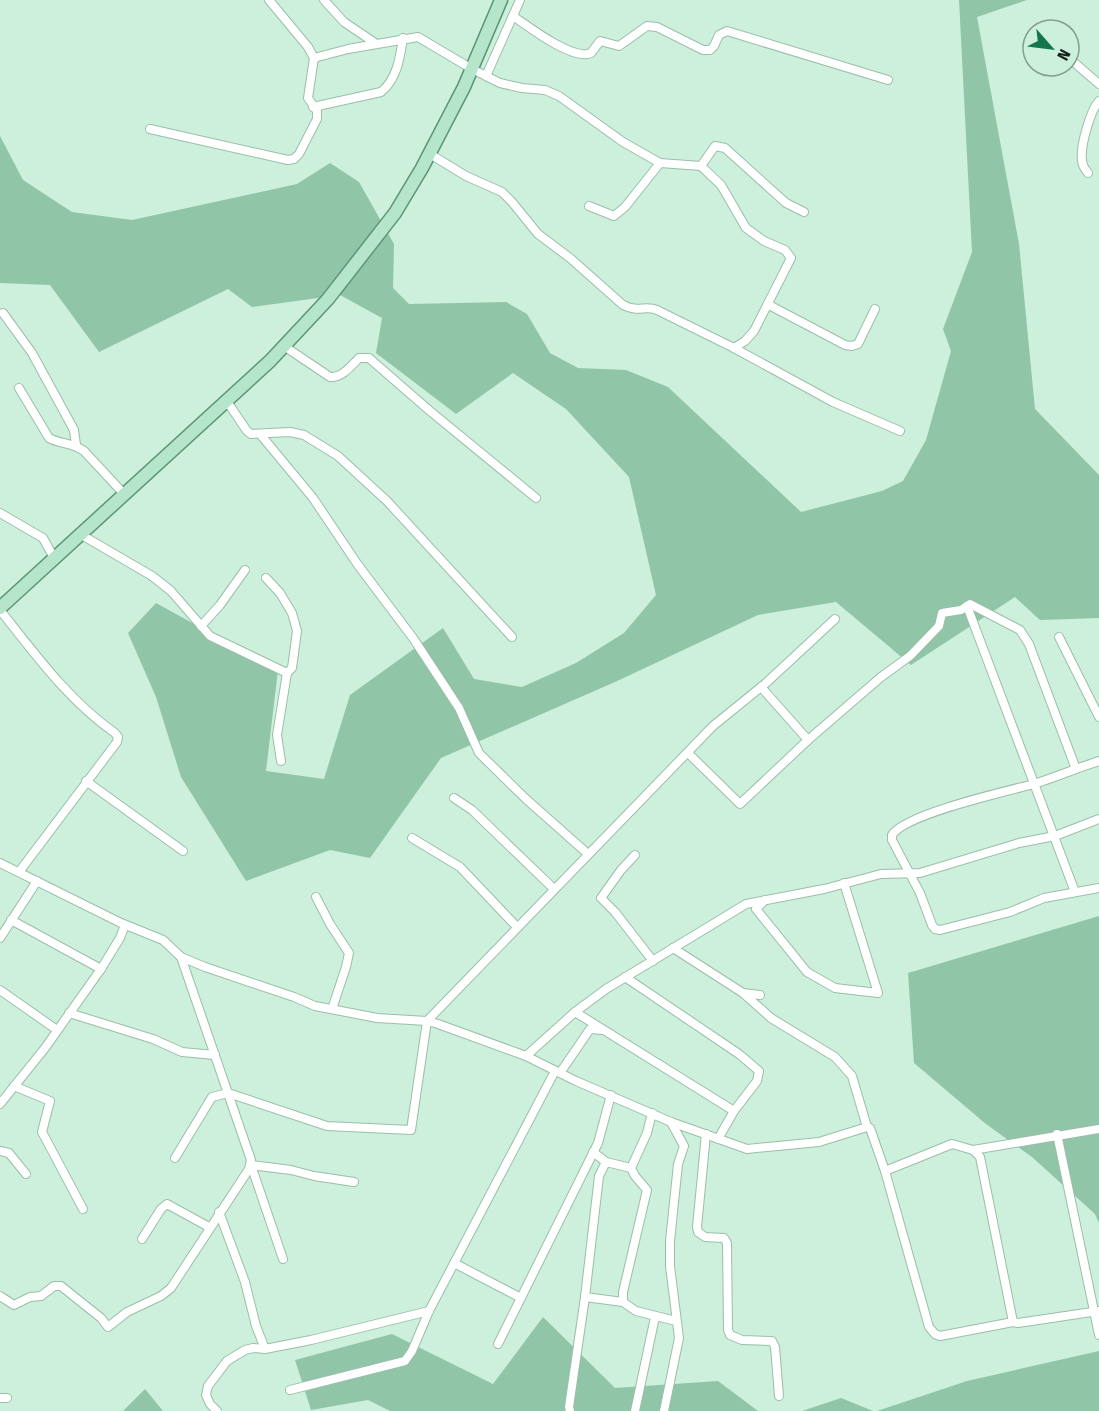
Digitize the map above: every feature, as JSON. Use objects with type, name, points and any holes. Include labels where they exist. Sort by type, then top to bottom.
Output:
[{"type":"main road","points":[[0,609],[284,346],[328,299],[395,213],[430,154],[449,120],[501,0]]},
{"type":"street","points":[[150,129],[288,160],[294,159],[318,115],[308,98],[314,58],[308,47],[268,0]]},
{"type":"street","points":[[324,0],[344,22],[375,44]]},
{"type":"street","points":[[486,76],[520,0]]},
{"type":"street","points":[[513,16],[550,42],[583,54],[591,53],[600,41],[619,46],[646,26],[657,27],[703,50],[710,50],[719,35],[727,31],[888,80]]},
{"type":"street","points":[[314,58],[403,38],[418,37],[500,83],[545,90],[559,96],[623,142],[660,163],[701,166],[721,184],[746,228],[764,241],[790,254],[790,262],[754,331],[734,348]]},
{"type":"street","points":[[313,107],[381,92],[388,86],[394,75],[403,38]]},
{"type":"street","points":[[1081,68],[1099,84]]},
{"type":"street","points":[[1088,173],[1081,158],[1094,107],[1099,101]]},
{"type":"street","points":[[701,166],[716,146],[724,147],[786,203],[804,212]]},
{"type":"street","points":[[430,154],[466,176],[502,192],[538,234],[623,305],[632,310],[653,308],[734,348],[833,402],[900,431]]},
{"type":"street","points":[[589,206],[614,216],[625,207],[660,163]]},
{"type":"street","points":[[769,305],[833,339],[852,346],[858,344],[876,309]]},
{"type":"street","points":[[3,313],[32,353],[74,430],[76,446]]},
{"type":"street","points":[[284,346],[330,376],[336,377],[359,358],[369,358],[536,498]]},
{"type":"street","points":[[20,388],[49,438],[76,446],[84,451],[124,494]]},
{"type":"street","points":[[226,400],[251,434],[290,432],[304,435],[338,456],[387,501],[512,637]]},
{"type":"street","points":[[260,434],[313,498],[358,565],[413,638],[459,708],[479,753],[588,854]]},
{"type":"street","points":[[0,513],[43,538],[54,558]]},
{"type":"street","points":[[80,534],[152,576],[171,591],[210,636],[287,673]]},
{"type":"street","points":[[201,626],[220,605],[245,570]]},
{"type":"street","points":[[266,578],[280,593],[292,613],[297,631],[291,668],[287,673],[277,735],[281,761]]},
{"type":"street","points":[[688,753],[740,804],[880,677],[910,656],[939,626],[942,613],[961,610],[970,604],[1020,630],[1029,645],[1076,769]]},
{"type":"street","points":[[967,606],[1075,892]]},
{"type":"street","points":[[0,609],[47,669],[87,711],[116,732],[118,737],[117,742],[19,872]]},
{"type":"street","points":[[175,1158],[212,1097],[228,1093],[327,1126],[411,1130],[427,1021],[713,726],[761,687],[835,619]]},
{"type":"street","points":[[1059,637],[1099,717]]},
{"type":"street","points":[[761,687],[808,740]]},
{"type":"street","points":[[1099,761],[1034,783],[950,807],[895,830],[892,840],[912,874],[935,929],[940,930],[1010,912],[1044,898],[1099,888]]},
{"type":"street","points":[[86,781],[183,851]]},
{"type":"street","points":[[454,798],[471,810],[554,889]]},
{"type":"street","points":[[526,1056],[575,1012],[625,977],[746,904],[881,874],[912,874],[941,868],[1019,843],[1055,836],[1099,819]]},
{"type":"street","points":[[412,838],[460,867],[517,927]]},
{"type":"street","points":[[635,855],[601,898],[615,912],[653,961]]},
{"type":"street","points":[[0,863],[125,925],[167,942],[181,957],[283,1259]]},
{"type":"street","points":[[0,938],[37,881]]},
{"type":"street","points":[[765,900],[756,909],[807,972],[835,988],[878,993],[844,884]]},
{"type":"street","points":[[316,897],[349,953],[332,1009]]},
{"type":"street","points":[[12,920],[101,969]]},
{"type":"street","points":[[0,1104],[101,969],[120,938],[125,925]]},
{"type":"street","points":[[673,948],[743,993],[771,1018],[835,1057],[852,1076],[867,1127],[872,1131],[885,1171],[929,1327],[935,1334],[940,1336],[1013,1322],[1097,1311]]},
{"type":"street","points":[[181,957],[315,1006],[377,1018],[427,1021],[526,1056],[671,1122],[747,1149],[819,1143],[867,1127]]},
{"type":"street","points":[[625,977],[739,1054],[759,1071],[757,1082],[734,1111],[718,1139]]},
{"type":"street","points":[[0,990],[57,1030]]},
{"type":"street","points":[[743,993],[760,995]]},
{"type":"street","points":[[69,1012],[182,1052],[215,1055]]},
{"type":"street","points":[[575,1012],[734,1111]]},
{"type":"street","points":[[290,1390],[405,1361],[454,1263],[557,1072],[590,1029],[604,1030]]},
{"type":"street","points":[[14,1086],[50,1101],[42,1132],[83,1209]]},
{"type":"street","points":[[498,1344],[598,1143],[610,1095]]},
{"type":"street","points":[[631,1168],[647,1133],[652,1113]]},
{"type":"street","points":[[664,1411],[678,1346],[670,1241],[678,1164],[684,1146],[671,1122]]},
{"type":"street","points":[[885,1171],[952,1144],[973,1150],[1058,1134],[1099,1129]]},
{"type":"street","points":[[706,1134],[698,1232],[705,1236],[724,1238],[727,1243],[728,1329],[730,1335],[742,1340],[772,1341],[775,1347],[779,1396]]},
{"type":"street","points":[[1058,1134],[1097,1311],[1099,1335]]},
{"type":"street","points":[[973,1150],[980,1157],[1013,1322]]},
{"type":"street","points":[[0,1151],[9,1154],[26,1174]]},
{"type":"street","points":[[593,1152],[606,1162],[631,1168],[647,1190],[622,1292],[623,1302]]},
{"type":"street","points":[[570,1411],[599,1176],[606,1162]]},
{"type":"street","points":[[251,1165],[354,1182]]},
{"type":"street","points":[[0,1295],[14,1305],[30,1297],[41,1296],[54,1286],[61,1286],[101,1318],[108,1327],[128,1312],[161,1296],[171,1288],[251,1165]]},
{"type":"street","points":[[142,1239],[160,1209],[167,1204],[209,1227]]},
{"type":"street","points":[[219,1212],[245,1282],[256,1326],[265,1349]]},
{"type":"street","points":[[454,1263],[521,1298]]},
{"type":"street","points":[[0,1295],[10,1294]]},
{"type":"street","points":[[585,1297],[623,1302],[630,1308],[655,1317],[676,1321]]},
{"type":"street","points":[[217,1411],[210,1404],[206,1395],[208,1386],[227,1361],[245,1350],[265,1349],[429,1311]]},
{"type":"street","points":[[635,1411],[655,1317]]},
{"type":"green space","points":[[959,0],[1027,0],[977,17],[1019,244],[1035,409],[1099,475],[1099,618],[1040,620],[1015,597],[911,665],[836,602],[758,615],[615,682],[441,758],[370,858],[330,850],[246,881],[181,777],[156,697],[128,633],[156,603],[278,670],[266,771],[324,779],[350,695],[443,628],[474,679],[522,687],[576,663],[624,633],[656,595],[629,477],[566,409],[513,373],[456,414],[376,353],[382,318],[340,295],[252,307],[228,289],[99,352],[50,285],[0,283],[0,136],[23,180],[72,212],[132,220],[297,184],[330,163],[359,182],[394,244],[393,288],[409,304],[506,302],[527,314],[550,353],[578,368],[626,370],[668,387],[801,512],[882,491],[903,481],[926,440],[951,351],[943,329],[972,252]]},
{"type":"green space","points":[[1099,916],[1099,1223],[1095,1214],[1032,1157],[986,1124],[914,1063],[908,973]]},
{"type":"green space","points":[[543,1317],[615,1388],[718,1381],[758,1411],[390,1411],[368,1400],[311,1410],[295,1360],[392,1334],[493,1384]]},
{"type":"green space","points":[[1099,1351],[1099,1411],[877,1411],[967,1381]]},
{"type":"green space","points":[[145,1389],[163,1411],[123,1411]]},
{"type":"green space","points":[[841,1398],[873,1411],[802,1411]]}]
